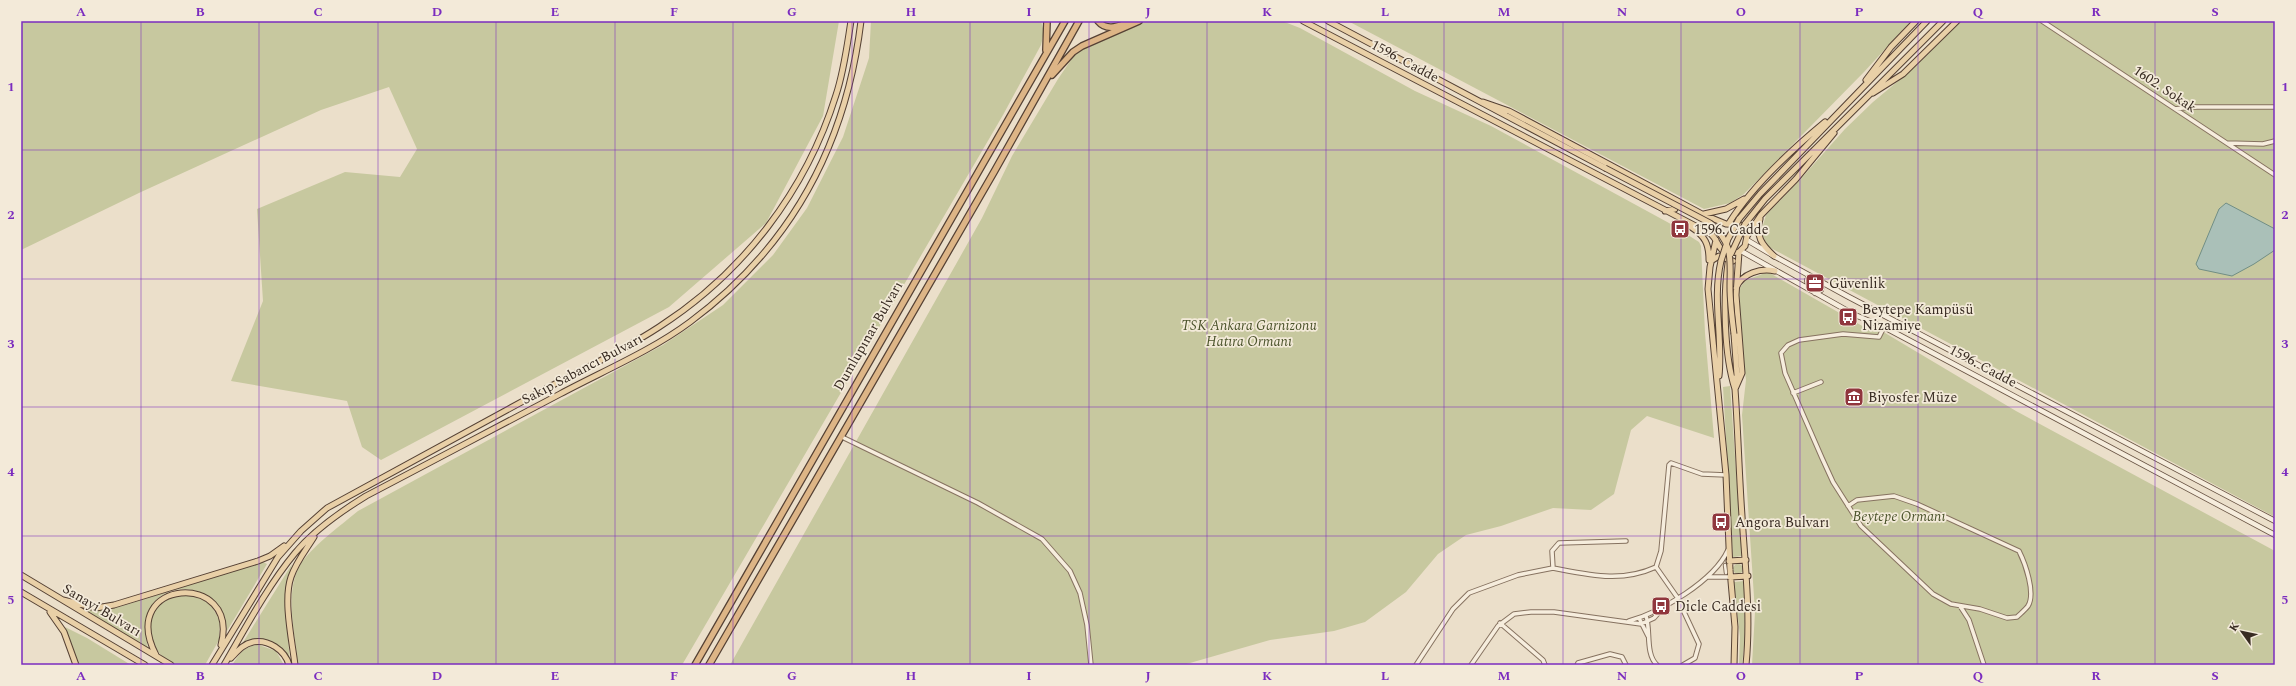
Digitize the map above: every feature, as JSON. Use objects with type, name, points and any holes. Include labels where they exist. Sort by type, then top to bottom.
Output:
[{"type":"highway","points":[[1046,21],[1048,31],[1046,54]]},
{"type":"highway","name":"Dumlupınar Bulvarı","points":[[695,665],[1065,21]]},
{"type":"highway","name":"Dumlupınar Bulvarı","points":[[709,665],[842,437],[1079,21]]},
{"type":"highway","points":[[1098,21],[1102,25],[1114,28],[1131,21]]},
{"type":"highway","points":[[1041,88],[1073,52],[1094,40],[1133,25],[1139,21]]},
{"type":"main road","name":"Sakıp Sabancı Bulvarı","points":[[212,665],[268,571],[293,539],[327,508],[657,328],[711,288],[766,232],[805,171],[823,132],[837,94],[851,21]]},
{"type":"main road","name":"Sakıp Sabancı Bulvarı","points":[[224,665],[284,567],[295,552],[319,529],[336,516],[366,496],[667,337],[722,296],[778,238],[814,178],[833,141],[846,101],[855,65],[861,21]]},
{"type":"main road","name":"1596. Cadde","points":[[1303,21],[1716,239],[1722,251],[1730,254],[1740,252],[1855,315],[1884,327],[2275,535]]},
{"type":"main road","name":"1596. Cadde","points":[[1328,21],[1710,223],[1721,234],[1731,256],[1730,288],[1737,375],[1735,388]]},
{"type":"main road","points":[[1861,88],[1879,61],[1916,21]]},
{"type":"main road","points":[[1718,382],[1720,349],[1716,295],[1721,261],[1728,239],[1740,219],[1760,194],[1927,21]]},
{"type":"main road","points":[[1746,665],[1749,624],[1748,576],[1735,388],[1730,365],[1725,307],[1728,263],[1735,242],[1746,224],[1765,199],[1943,21]]},
{"type":"main road","points":[[1868,95],[1890,84],[1903,74],[1956,21]]},
{"type":"main road","name":"1596. Cadde","points":[[1483,102],[1509,111],[1702,214],[1727,224],[1740,225],[1747,238],[1774,256],[2275,521]]},
{"type":"main road","points":[[1710,264],[1719,229],[1727,224],[1751,193],[1797,147],[1837,113]]},
{"type":"main road","points":[[1735,388],[1742,373],[1736,289],[1736,267],[1740,252],[1761,215],[1808,166],[1846,117]]},
{"type":"main road","points":[[1702,214],[1726,209],[1751,193]]},
{"type":"main road","points":[[1664,211],[1669,212],[1675,209],[1676,206],[1671,197]]},
{"type":"main road","points":[[1761,215],[1758,230],[1759,239],[1774,256]]},
{"type":"main road","points":[[1677,218],[1704,237],[1709,251],[1709,309],[1718,382],[1726,475],[1729,549],[1726,562],[1735,627],[1734,665]]},
{"type":"main road","points":[[1710,264],[1719,256],[1733,261],[1736,267]]},
{"type":"main road","points":[[1736,289],[1741,280],[1749,275],[1762,270],[1775,270]]},
{"type":"main road","points":[[1809,289],[1808,280],[1815,277]]},
{"type":"main road","points":[[1816,293],[1823,287],[1822,281]]},
{"type":"main road","points":[[295,665],[288,600],[290,582],[295,566],[319,529]]},
{"type":"main road","points":[[63,600],[96,608],[114,605],[258,561],[270,556],[293,539]]},
{"type":"main road","points":[[1726,562],[1746,560]]},
{"type":"main road","name":"Sanayi Bulvarı","points":[[21,575],[171,665]]},
{"type":"main road","points":[[1728,575],[1748,576]]},
{"type":"main road","points":[[157,656],[148,634],[149,617],[153,609],[167,596],[186,591],[203,596],[218,610],[224,628],[220,652]]},
{"type":"main road","name":"Sanayi Bulvarı","points":[[21,592],[145,665]]},
{"type":"main road","points":[[45,606],[57,619],[64,632],[76,665]]},
{"type":"main road","points":[[224,665],[242,647],[252,642],[264,642],[281,652],[289,665]]},
{"type":"street","name":"1602. Sokak","points":[[2042,21],[2275,175]]},
{"type":"street","points":[[2175,109],[2213,106],[2275,107]]},
{"type":"street","points":[[2227,143],[2263,144],[2275,141]]},
{"type":"street","points":[[1848,506],[1857,500],[1894,496],[1917,504],[2019,551],[2026,564],[2030,589],[2028,605],[2017,617],[2007,618],[1980,609],[1951,604],[1934,594],[1861,526],[1848,506],[1822,458],[1793,393],[1782,364],[1781,353],[1788,345],[1799,340],[1843,334],[1879,337],[1884,327]]},
{"type":"street","points":[[1793,393],[1821,382]]},
{"type":"street","points":[[842,437],[978,503],[1042,539],[1070,571],[1080,593],[1087,625],[1091,665]]},
{"type":"street","points":[[1416,665],[1453,609],[1470,593],[1518,575],[1553,568],[1624,578],[1641,574],[1656,568],[1662,551],[1669,465],[1671,463],[1707,475],[1726,475]]},
{"type":"street","points":[[1553,568],[1552,551],[1559,543],[1571,541],[1626,541]]},
{"type":"street","points":[[1472,665],[1500,623],[1514,614],[1538,612],[1628,621],[1641,624],[1648,622],[1677,597],[1708,577],[1726,562]]},
{"type":"street","points":[[1656,568],[1677,597],[1699,644],[1695,658],[1683,665]]},
{"type":"street","points":[[1708,577],[1728,575]]},
{"type":"street","points":[[1960,606],[1969,620],[1984,665]]},
{"type":"street","points":[[1628,621],[1646,616],[1662,609]]},
{"type":"street","points":[[1646,616],[1648,622],[1648,638],[1654,664]]},
{"type":"street","points":[[1639,618],[1648,638]]},
{"type":"street","points":[[1500,623],[1543,660],[1545,665]]},
{"type":"street","points":[[1576,665],[1578,663],[1610,654],[1622,657],[1626,665]]},
{"type":"green space","points":[[21,21],[839,21],[823,116],[766,223],[669,307],[381,460],[362,447],[347,401],[231,381],[263,301],[257,209],[345,172],[400,177],[417,149],[389,87],[321,110],[141,192],[21,250]]},
{"type":"green space","points":[[871,21],[1041,21],[1044,32],[1041,45],[1003,115],[682,665],[298,665],[292,610],[294,582],[298,569],[305,558],[324,539],[358,511],[663,345],[723,305],[773,255],[807,208],[843,137],[869,58]]},
{"type":"green space","name":"TSK Ankara Garnizonu Hatıra Ormanı","points":[[1143,21],[1282,21],[1300,28],[1415,91],[1491,126],[1669,223],[1699,242],[1701,246],[1705,333],[1714,438],[1647,416],[1631,430],[1614,494],[1591,510],[1553,508],[1501,526],[1466,535],[1438,554],[1406,592],[1365,622],[1334,631],[1270,640],[1183,665],[730,665],[982,218],[1012,156],[1058,79],[1081,47],[1128,29]]},
{"type":"green space","points":[[1348,21],[1911,21],[1864,72],[1744,194],[1730,203],[1704,209]]},
{"type":"green space","points":[[1961,21],[2275,21],[2275,517],[1767,246],[1761,232],[1766,215],[1798,182],[1845,129],[1873,102],[1915,67]]},
{"type":"green space","name":"Beytepe Ormanı","points":[[1768,272],[1864,327],[1875,327],[2016,411],[2275,551],[2275,665],[1752,665],[1755,612],[1742,415],[1746,380],[1741,340],[1739,289],[1746,280]]},
{"type":"green space","points":[[1730,386],[1742,556],[1733,557],[1723,387]]},
{"type":"green space","points":[[263,562],[267,564],[227,631],[221,611],[210,598],[195,590],[178,589],[164,594],[152,606],[146,624],[148,648],[84,609],[105,610],[119,607]]},
{"type":"green space","points":[[292,564],[285,590],[290,665],[271,642],[242,644]]},
{"type":"green space","points":[[1736,564],[1740,564],[1743,569],[1740,574],[1736,574],[1733,571],[1733,567]]},
{"type":"green space","points":[[1744,581],[1745,638],[1742,665],[1739,665],[1740,637],[1734,582]]},
{"type":"green space","points":[[176,595],[195,595],[211,605],[220,621],[219,640],[205,665],[180,666],[169,662],[158,651],[154,644],[151,628],[154,612],[161,604]]},
{"type":"green space","points":[[65,627],[87,638],[131,665],[79,665]]},
{"type":"green space","points":[[259,645],[276,651],[284,665],[232,665],[246,648]]},
{"type":"water","points":[[2226,203],[2275,229],[2275,250],[2232,276],[2199,269],[2196,264],[2219,209]]},
{"type":"place","name":"1596. Cadde","points":[[1680,229]]},
{"type":"place","name":"Güvenlik","points":[[1815,283]]},
{"type":"place","name":"Beytepe Kampüsü Nizamiye","points":[[1848,317]]},
{"type":"place","name":"Biyosfer Müze","points":[[1854,397]]},
{"type":"place","name":"Angora Bulvarı","points":[[1721,522]]},
{"type":"place","name":"Dicle Caddesi","points":[[1661,606]]}]
